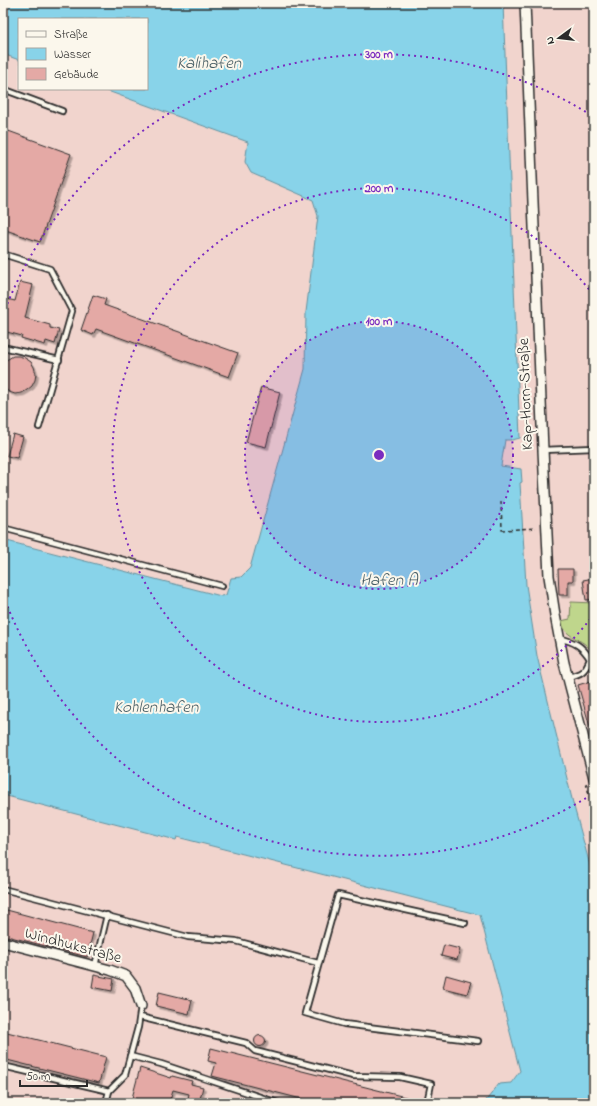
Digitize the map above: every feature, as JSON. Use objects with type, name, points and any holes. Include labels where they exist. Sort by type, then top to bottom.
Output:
[{"type":"street","name":"Kap-Horn-Straße","points":[[525,3],[549,576],[559,637],[594,778]]},
{"type":"street","name":"Windhukstraße","points":[[3,942],[95,966],[126,976],[135,988],[141,1006]]},
{"type":"lane","points":[[3,89],[62,111]]},
{"type":"lane","points":[[3,254],[50,269],[72,311],[39,427]]},
{"type":"lane","points":[[3,347],[59,360]]},
{"type":"lane","points":[[543,450],[594,448]]},
{"type":"lane","points":[[3,528],[222,586]]},
{"type":"lane","points":[[559,637],[572,642],[585,650],[590,659],[587,668],[580,674],[568,677]]},
{"type":"lane","points":[[3,889],[188,937],[236,941],[318,963]]},
{"type":"lane","points":[[465,923],[338,895],[305,1013],[344,1024],[478,1041]]},
{"type":"lane","points":[[95,966],[107,915]]},
{"type":"lane","points":[[106,1103],[109,1091],[125,1075],[140,1017],[141,1006]]},
{"type":"lane","points":[[140,1017],[246,1043],[255,1051],[353,1076],[400,1077],[431,1084],[427,1103]]},
{"type":"lane","points":[[130,1056],[161,1064],[278,1103]]},
{"type":"lane","points":[[3,1066],[109,1091]]},
{"type":"path","points":[[501,501],[502,530],[536,528]]},
{"type":"shaded area","points":[[503,3],[594,3],[594,880],[573,803],[537,656],[526,585],[520,483],[501,467],[505,439],[512,440],[520,438]]},
{"type":"shaded area","points":[[3,54],[18,60],[18,90],[105,90],[248,142],[247,148],[251,173],[313,200],[318,216],[306,312],[305,369],[250,568],[241,577],[231,579],[226,595],[221,596],[3,540]]},
{"type":"shaded area","points":[[3,795],[175,840],[176,837],[480,915],[520,1071],[511,1083],[499,1084],[484,1103],[3,1103]]},
{"type":"green space","points":[[571,602],[594,603],[594,656],[586,645],[571,636],[563,627],[561,621],[570,619]]},
{"type":"water","name":"Hafen A","points":[[3,3],[503,3],[520,438],[505,440],[501,466],[521,469],[522,482],[520,483],[526,585],[537,656],[573,803],[594,880],[594,1103],[484,1103],[499,1084],[511,1083],[520,1071],[480,915],[177,837],[176,840],[3,795],[3,540],[221,596],[226,595],[231,578],[241,577],[250,568],[305,369],[306,312],[318,216],[313,200],[251,173],[245,162],[248,142],[105,90],[148,90],[148,18],[18,18],[18,60],[3,54]]},
{"type":"building","points":[[3,129],[71,154],[40,242],[3,229]]},
{"type":"building","points":[[20,282],[33,285],[25,318],[50,325],[50,328],[59,330],[55,344],[46,341],[45,345],[21,338],[22,336],[3,331],[3,298],[15,301]]},
{"type":"building","points":[[93,295],[106,299],[104,305],[238,353],[229,377],[96,329],[93,335],[81,330]]},
{"type":"building","points":[[13,356],[25,358],[31,362],[36,374],[32,386],[22,393],[15,394],[9,392],[3,387],[3,362]]},
{"type":"building","points":[[261,387],[280,392],[266,447],[246,442]]},
{"type":"building","points":[[13,434],[23,437],[17,458],[7,456]]},
{"type":"building","points":[[558,569],[573,569],[573,581],[568,581],[568,595],[559,595]]},
{"type":"building","points":[[594,578],[594,599],[586,600],[583,580]]},
{"type":"building","points":[[594,680],[594,734],[592,734],[578,685]]},
{"type":"building","points":[[3,909],[93,933],[87,957],[3,935]]},
{"type":"building","points":[[444,945],[460,949],[457,960],[441,956]]},
{"type":"building","points":[[94,975],[114,979],[112,991],[92,987]]},
{"type":"building","points":[[446,975],[471,982],[467,994],[443,988]]},
{"type":"building","points":[[159,992],[192,1000],[189,1014],[156,1006]]},
{"type":"building","points":[[3,1031],[106,1057],[99,1083],[3,1059]]},
{"type":"building","points":[[260,1035],[264,1037],[266,1041],[264,1045],[260,1047],[256,1045],[254,1041],[256,1037]]},
{"type":"building","points":[[211,1048],[417,1100],[416,1103],[317,1103],[212,1076],[216,1063],[208,1061]]},
{"type":"building","points":[[140,1068],[171,1078],[172,1076],[192,1081],[191,1084],[203,1087],[199,1103],[187,1103],[189,1094],[173,1090],[169,1103],[149,1103],[132,1098]]},
{"type":"water label","name":"Kalihafen","points":[[209,63]]},
{"type":"water label","name":"Kohlenhafen","points":[[156,707]]}]
